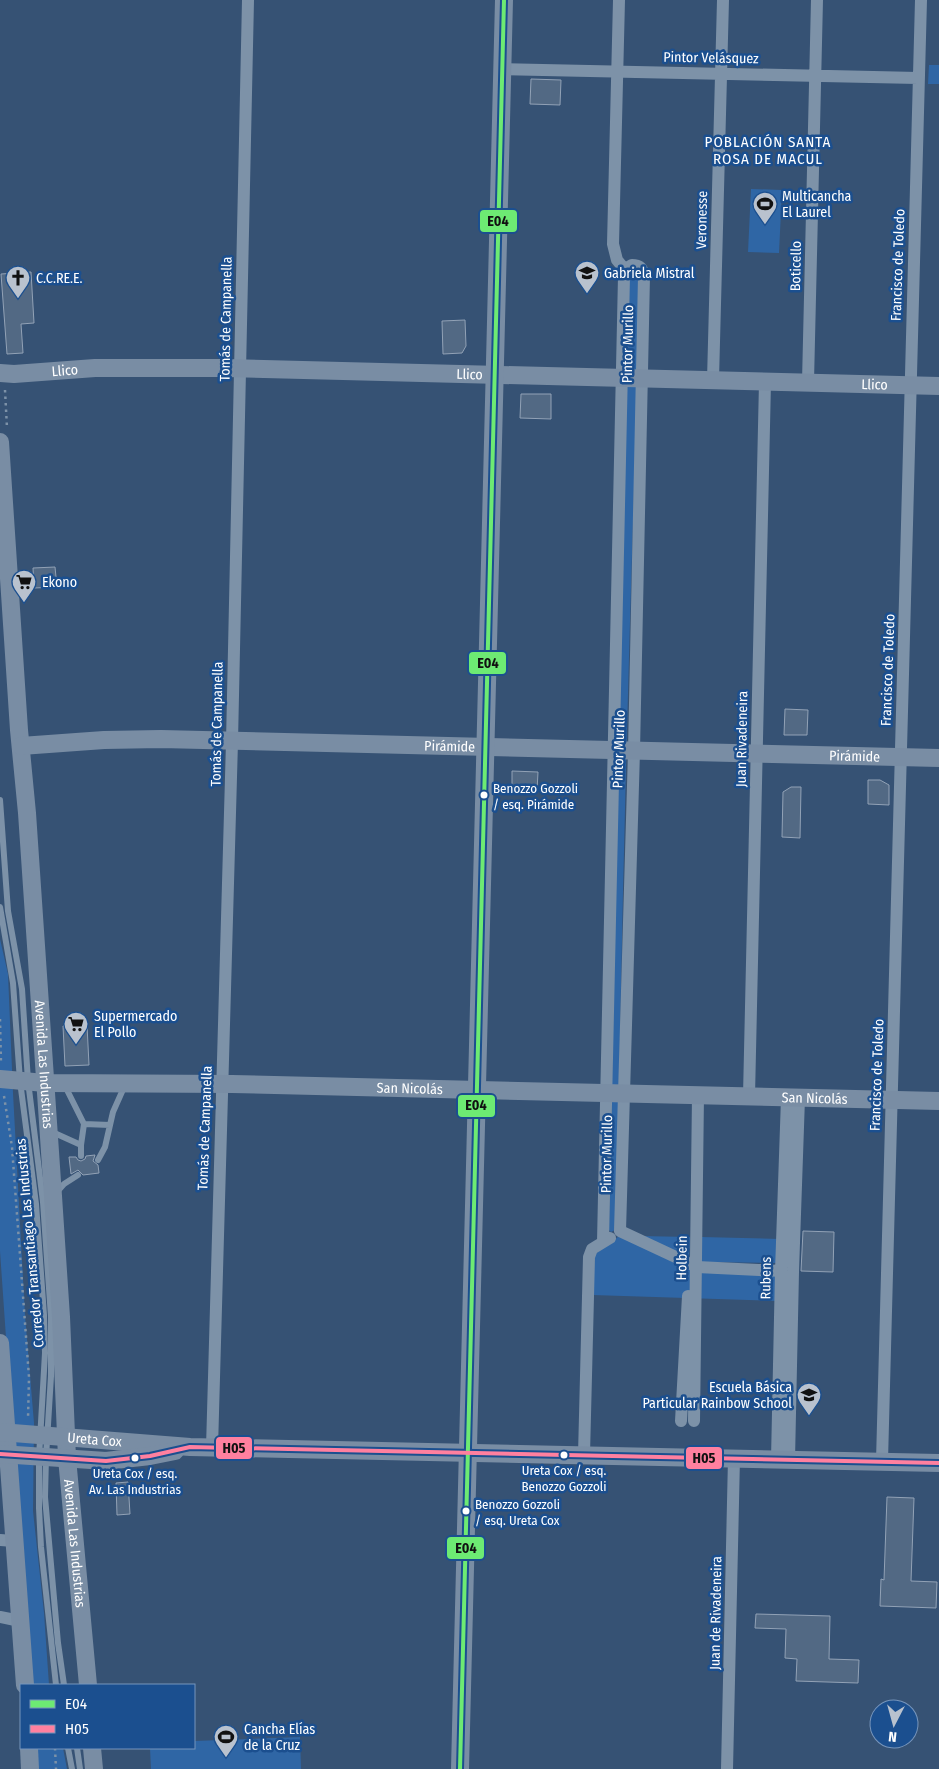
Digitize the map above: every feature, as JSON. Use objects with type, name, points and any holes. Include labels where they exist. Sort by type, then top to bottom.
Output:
[{"type":"street","name":"Tomás de Campanella","points":[[212,1448],[232,742],[248,0]]},
{"type":"street","points":[[460,1769],[504,0]]},
{"type":"street","points":[[619,0],[613,250],[617,260],[626,271]]},
{"type":"street","name":"Veronesse","points":[[713,380],[723,0]]},
{"type":"street","name":"Boticello","points":[[808,382],[817,0]]},
{"type":"street","name":"Francisco de Toledo","points":[[882,1462],[920,0]]},
{"type":"street","name":"Pintor Velásquez","points":[[502,68],[918,78]]},
{"type":"street","name":"Pintor Murillo","points":[[603,1242],[622,378],[626,271],[632,265],[639,266],[644,272],[634,751],[620,1231]]},
{"type":"street","name":"Llico","points":[[0,373],[14,374],[95,368],[240,369],[939,386]]},
{"type":"street","name":"Juan Rivadeneira","points":[[749,1096],[765,382]]},
{"type":"street","name":"Avenida Las Industrias","points":[[0,442],[27,813],[31,1082],[49,1130],[67,1458],[88,1684]]},
{"type":"street","name":"Pirámide","points":[[21,746],[130,739],[939,758]]},
{"type":"street","name":"San Nicolás","points":[[1,1079],[64,1083],[222,1084],[939,1101]]},
{"type":"street","name":"Holbein","points":[[694,1421],[693,1266],[698,1095]]},
{"type":"street","name":"Rubens","points":[[783,1459],[781,1270],[793,1098]]},
{"type":"street","name":"Rubens","points":[[783,1459],[793,1262],[793,1098]]},
{"type":"street","points":[[584,1455],[589,1257],[592,1250],[620,1231],[693,1266],[781,1270]]},
{"type":"street","name":"Holbein","points":[[681,1421],[693,1266]]},
{"type":"street","points":[[0,1343],[7,1541],[20,1621],[24,1684]]},
{"type":"street","name":"Ureta Cox","points":[[3,1432],[212,1448],[939,1463]]},
{"type":"street","name":"Ureta Cox","points":[[4,1455],[106,1461],[157,1455],[190,1447]]},
{"type":"street","name":"Juan de Rivadeneira","points":[[727,1769],[734,1458]]},
{"type":"street","points":[[0,1618],[20,1621]]},
{"type":"street","points":[[29,1749],[30,1769]]},
{"type":"street","points":[[92,1749],[94,1769]]},
{"type":"lane","name":"Corredor Transantiago Las Industrias","points":[[0,800],[8,911],[22,989],[51,1317],[51,1376],[38,1434],[42,1457],[58,1643],[64,1684]]},
{"type":"lane","name":"Corredor Transantiago Las Industrias","points":[[0,907],[31,1082]]},
{"type":"lane","points":[[64,1083],[84,1124],[81,1156]]},
{"type":"lane","points":[[98,1160],[105,1147],[113,1112],[126,1083]]},
{"type":"lane","points":[[84,1124],[110,1125]]},
{"type":"lane","points":[[49,1130],[81,1146]]},
{"type":"lane","points":[[53,1196],[64,1184],[78,1175]]},
{"type":"lane","name":"Corredor Transantiago Las Industrias","points":[[42,1457],[39,1500],[41,1547],[56,1684]]},
{"type":"lane","points":[[68,1749],[72,1769]]},
{"type":"lane","points":[[77,1749],[80,1769]]},
{"type":"path","points":[[0,1020],[1,1079],[12,1147],[29,1376],[28,1418],[38,1434]]},
{"type":"path","points":[[55,1749],[56,1769]]},
{"type":"shaded area","points":[[929,65],[939,65],[939,84],[928,84]]},
{"type":"shaded area","points":[[751,189],[782,190],[779,253],[748,252]]},
{"type":"shaded area","points":[[631,271],[638,271],[641,276],[626,753],[617,1229],[611,1232],[609,1230],[628,278]]},
{"type":"shaded area","points":[[0,939],[8,974],[25,1316],[34,1423],[33,1511],[44,1613],[49,1684],[30,1684],[0,1251]]},
{"type":"shaded area","points":[[622,1234],[692,1271],[778,1272],[778,1301],[592,1295],[595,1254]]},
{"type":"shaded area","points":[[639,1236],[690,1237],[689,1261]]},
{"type":"shaded area","points":[[701,1237],[780,1239],[779,1263],[701,1262]]},
{"type":"shaded area","name":"Cancha Elías de la Cruz","points":[[300,1737],[301,1769],[151,1769],[150,1749],[195,1749],[195,1741]]},
{"type":"shaded area","points":[[34,1749],[63,1749],[67,1769],[35,1769]]},
{"type":"building","points":[[531,79],[561,80],[560,105],[530,104]]},
{"type":"building","name":"C.C.RE.E.","points":[[31,272],[34,323],[21,324],[23,353],[7,354],[1,274]]},
{"type":"building","points":[[465,320],[466,346],[462,353],[443,354],[442,321]]},
{"type":"building","points":[[521,394],[551,394],[551,419],[520,418]]},
{"type":"building","points":[[55,567],[57,587],[34,588],[33,568]]},
{"type":"building","points":[[785,709],[808,710],[807,735],[784,735]]},
{"type":"building","points":[[512,771],[538,772],[537,791],[512,790]]},
{"type":"building","points":[[868,780],[880,780],[889,785],[889,805],[868,804]]},
{"type":"building","points":[[791,787],[801,787],[800,838],[782,837],[783,792]]},
{"type":"building","name":"Supermercado El Pollo","points":[[87,1025],[89,1065],[65,1066],[63,1026]]},
{"type":"building","points":[[95,1155],[93,1161],[98,1165],[99,1173],[83,1175],[78,1170],[71,1174],[69,1157],[76,1157],[81,1161],[86,1156]]},
{"type":"building","points":[[803,1231],[834,1232],[833,1272],[801,1271]]},
{"type":"building","points":[[128,1482],[130,1514],[117,1515],[116,1483]]},
{"type":"building","points":[[887,1497],[914,1498],[911,1581],[937,1582],[936,1608],[880,1606],[881,1579],[884,1580]]},
{"type":"building","points":[[756,1614],[830,1616],[829,1659],[859,1660],[858,1683],[796,1681],[797,1659],[785,1658],[786,1629],[755,1628]]},
{"type":"transit line","name":"E04","points":[[460,1769],[504,0]]},
{"type":"transit line","name":"H05","points":[[0,1454],[106,1461],[150,1456],[190,1447],[939,1463]]},
{"type":"place","name":"Multicancha El Laurel","points":[[765,225]]},
{"type":"place","name":"Gabriela Mistral","points":[[587,294]]},
{"type":"place","name":"C.C.RE.E.","points":[[18,299]]},
{"type":"place","name":"Ekono","points":[[24,603]]},
{"type":"place","name":"Benozzo Gozzoli / esq. Pirámide","points":[[484,795]]},
{"type":"place","name":"Supermercado El Pollo","points":[[76,1045]]},
{"type":"place","name":"Escuela Básica Particular Rainbow School","points":[[809,1416]]},
{"type":"place","name":"Ureta Cox / esq. Benozzo Gozzoli","points":[[564,1455]]},
{"type":"place","name":"Ureta Cox / esq. Av. Las Industrias","points":[[135,1458]]},
{"type":"place","name":"Benozzo Gozzoli / esq. Ureta Cox","points":[[466,1511]]},
{"type":"place","name":"Cancha Elías de la Cruz","points":[[226,1758]]},
{"type":"district","name":"POBLACIÓN SANTA ROSA DE MACUL","points":[[768,150]]}]
